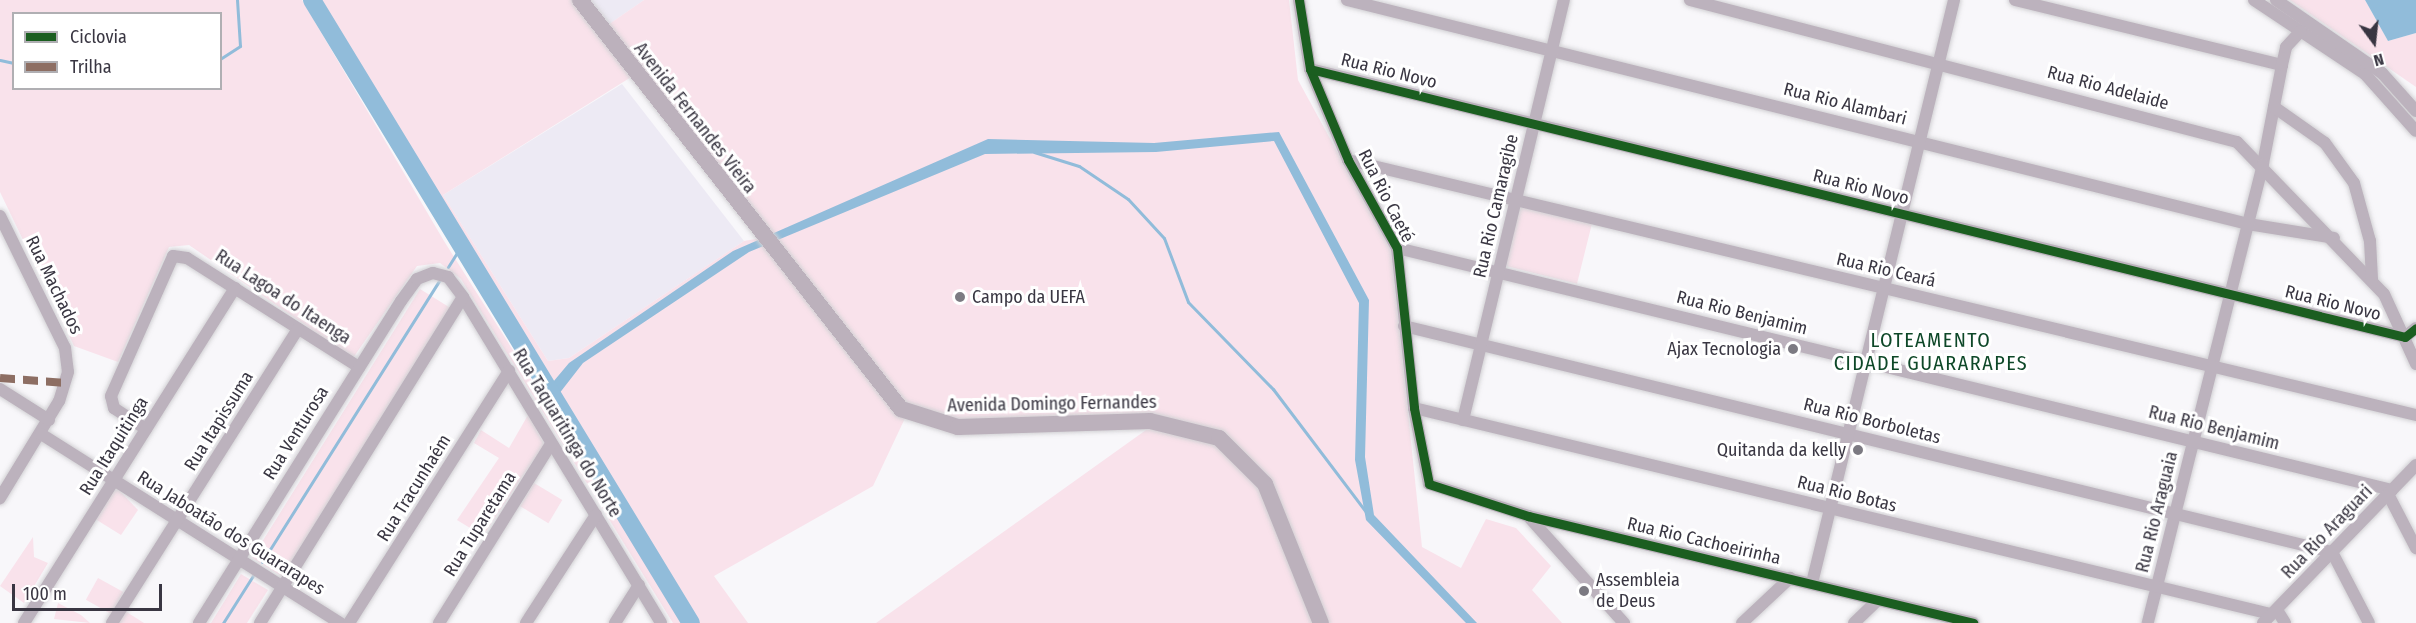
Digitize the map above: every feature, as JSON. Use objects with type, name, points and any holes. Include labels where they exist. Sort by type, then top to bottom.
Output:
[{"type":"main road","name":"Avenida Fernandes Vieira","points":[[580,0],[778,259]]},
{"type":"main road","name":"Avenida Domingo Fernandes","points":[[778,259],[912,417],[958,427],[1150,421],[1181,424],[1219,438],[1265,484],[1321,623]]},
{"type":"street","name":"Rua Rio Caeté","points":[[1299,0],[1310,69],[1348,160],[1397,248],[1414,408],[1430,484]]},
{"type":"street","name":"Rua Rio Alambari","points":[[1347,0],[2248,224],[2334,237]]},
{"type":"street","name":"Rua Rio Camaragibe","points":[[1463,420],[1564,0]]},
{"type":"street","name":"Rua Rio Adelaide","points":[[1690,0],[2222,136],[2263,165],[2334,237],[2372,280],[2405,337],[2416,364]]},
{"type":"street","points":[[1812,583],[1922,142],[1953,0]]},
{"type":"street","points":[[2015,0],[2282,65]]},
{"type":"street","points":[[2254,0],[2365,74],[2416,131]]},
{"type":"street","points":[[2276,0],[2382,73],[2416,111]]},
{"type":"street","name":"Rua Rio Araguaia","points":[[2148,623],[2263,165],[2286,47],[2301,32]]},
{"type":"street","name":"Rua Rio Novo","points":[[1310,69],[2405,337]]},
{"type":"street","points":[[2274,108],[2325,143],[2354,183],[2370,241],[2372,280]]},
{"type":"street","name":"Rua Rio Ceará","points":[[1348,160],[2416,415]]},
{"type":"street","name":"Rua Machados","points":[[0,216],[65,348],[66,383],[41,434],[0,498]]},
{"type":"street","name":"Rua Rio Benjamim","points":[[1397,248],[2390,492]]},
{"type":"street","name":"Rua Lagoa do Itaenga","points":[[146,429],[114,408],[111,396],[166,263],[173,256],[187,258],[359,367]]},
{"type":"street","name":"Rua Taquaritinga do Norte","points":[[433,273],[448,277],[463,297],[662,623]]},
{"type":"street","name":"Rua Venturosa","points":[[199,623],[359,367],[417,279],[433,273]]},
{"type":"street","name":"Rua Itaquitinga","points":[[24,623],[235,288]]},
{"type":"street","points":[[260,623],[463,297]]},
{"type":"street","name":"Rua Rio Borboletas","points":[[1404,326],[2332,552]]},
{"type":"street","points":[[2405,337],[2416,328]]},
{"type":"street","name":"Rua Itapissuma","points":[[112,623],[298,329]]},
{"type":"street","name":"Rua Tracunhaém","points":[[350,623],[509,371]]},
{"type":"street","points":[[0,389],[49,420]]},
{"type":"street","name":"Rua Rio Botas","points":[[1414,408],[2270,616]]},
{"type":"street","name":"Rua Jaboatão dos Guararapes","points":[[41,434],[340,623]]},
{"type":"street","name":"Rua Tuparetama","points":[[439,623],[551,444]]},
{"type":"street","name":"Rua Rio Araguari","points":[[2270,616],[2416,465]]},
{"type":"street","name":"Rua Rio Cachoeirinha","points":[[1430,484],[1528,516],[1973,623]]},
{"type":"street","points":[[2390,492],[2416,548]]},
{"type":"street","points":[[526,623],[596,515]]},
{"type":"street","points":[[1528,516],[1624,623]]},
{"type":"street","points":[[2332,552],[2369,623]]},
{"type":"street","points":[[1742,623],[1790,578]]},
{"type":"street","points":[[615,623],[639,585]]},
{"type":"street","points":[[1854,623],[1878,600]]},
{"type":"street","points":[[2270,616],[2285,623]]},
{"type":"shaded area","points":[[0,0],[302,0],[444,241],[685,623],[673,623],[461,279],[440,263],[417,266],[353,358],[189,245],[169,247],[118,362],[74,346],[0,192]]},
{"type":"shaded area","points":[[312,0],[580,0],[602,29],[644,0],[1289,0],[1298,80],[1391,250],[1422,547],[1461,568],[1486,519],[1516,528],[1551,566],[1532,590],[1562,623],[876,623],[1146,430],[1178,425],[958,427],[907,414],[873,486],[714,576],[748,623],[691,623]],"holes":[[[636,74],[761,238],[744,241],[569,358],[548,361],[443,195]]]},
{"type":"shaded area","points":[[590,0],[644,0],[608,25]]},
{"type":"shaded area","points":[[2290,0],[2365,0],[2388,41],[2416,33],[2416,87]]},
{"type":"shaded area","points":[[622,84],[744,241],[569,358],[548,361],[443,195]]},
{"type":"shaded area","points":[[1518,202],[1593,221],[1577,284],[1502,265]]},
{"type":"shaded area","points":[[420,289],[451,308],[283,577],[252,558]]},
{"type":"shaded area","points":[[528,415],[544,444],[483,536],[457,520],[499,458],[474,443],[481,430],[509,448]]},
{"type":"shaded area","points":[[534,483],[562,500],[548,523],[520,506]]},
{"type":"shaded area","points":[[115,486],[138,510],[121,535],[92,517]]},
{"type":"shaded area","points":[[33,537],[34,557],[48,563],[24,603],[0,586]]},
{"type":"shaded area","points":[[241,574],[268,590],[247,623],[211,623]]},
{"type":"shaded area","points":[[98,578],[123,592],[111,614],[86,600]]},
{"type":"shaded area","points":[[58,603],[81,615],[90,623],[54,619]]},
{"type":"shaded area","points":[[125,611],[144,623],[117,623]]},
{"type":"water","points":[[2365,0],[2416,0],[2416,33],[2388,41]]},
{"type":"water","points":[[1279,132],[1369,300],[1365,457],[1374,515],[1477,623],[1466,623],[1366,520],[1355,460],[1359,303],[1274,141],[1156,152],[985,154],[749,252],[583,363],[555,399],[548,388],[569,363],[733,251],[988,139],[1154,143]]},
{"type":"waterway","points":[[222,58],[240,46],[237,0]]},
{"type":"waterway","points":[[312,0],[691,623]]},
{"type":"waterway","points":[[0,60],[12,63]]},
{"type":"waterway","points":[[1034,152],[1079,166],[1128,199],[1164,238],[1188,302],[1273,389],[1366,512]]},
{"type":"waterway","points":[[448,267],[461,246]]},
{"type":"waterway","points":[[262,562],[440,279]]},
{"type":"waterway","points":[[223,623],[254,574]]},
{"type":"marked path","points":[[0,378],[66,383]]},
{"type":"cycle path","points":[[1299,0],[1310,69],[1348,160],[1397,248],[1414,408],[1429,484],[1528,516],[1973,623]]},
{"type":"cycle path","points":[[1310,69],[2405,337],[2416,328]]},
{"type":"place","name":"Campo da UEFA","points":[[960,297]]},
{"type":"place","name":"Ajax Tecnologia","points":[[1793,349]]},
{"type":"place","name":"Quitanda da kelly","points":[[1858,450]]},
{"type":"place","name":"Assembleia de Deus","points":[[1584,591]]},
{"type":"district","name":"LOTEAMENTO CIDADE GUARARAPES","points":[[1931,352]]}]
